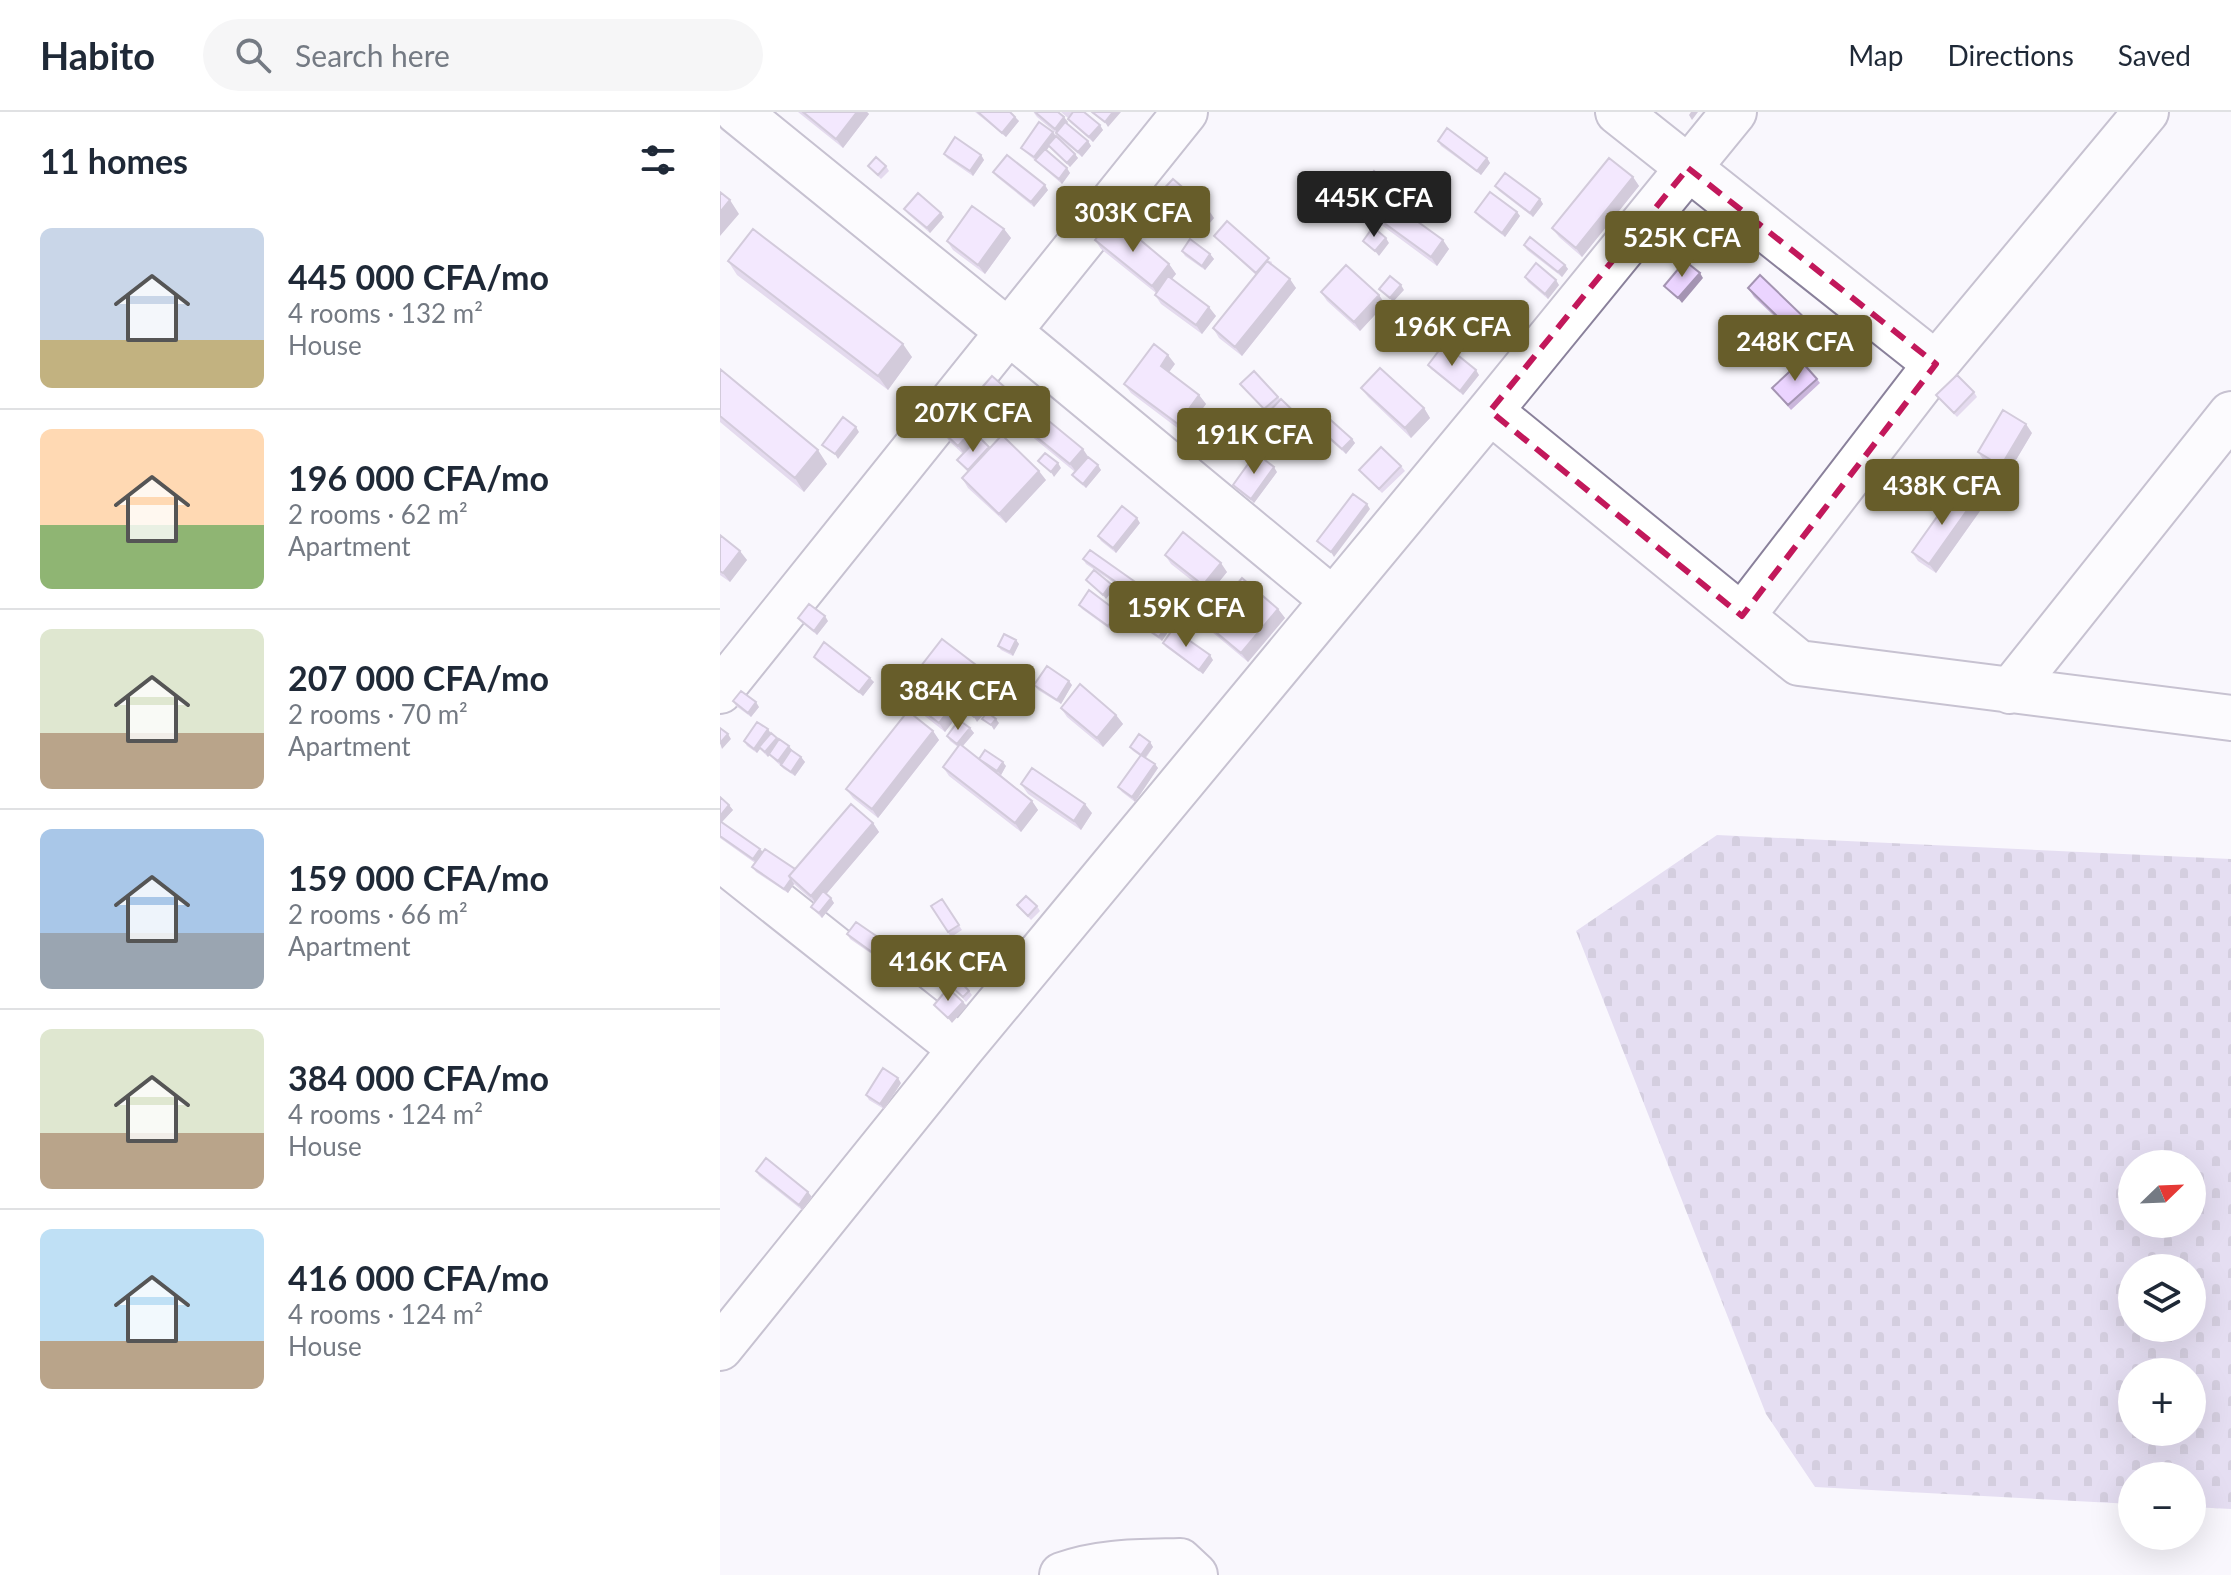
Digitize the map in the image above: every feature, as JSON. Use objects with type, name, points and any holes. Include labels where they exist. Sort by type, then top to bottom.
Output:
[{"type":"street","points":[[738,112],[1333,600]]},
{"type":"street","points":[[1618,112],[1936,364]]},
{"type":"street","points":[[720,1348],[961,1049],[1734,112]]},
{"type":"street","points":[[1742,616],[1936,364],[2146,112]]},
{"type":"street","points":[[720,691],[1009,332],[1174,116]]},
{"type":"street","points":[[1490,411],[1799,663],[2231,718]]},
{"type":"street","points":[[2010,691],[2231,414]]},
{"type":"street","points":[[720,858],[961,1049]]},
{"type":"street","points":[[1062,1575],[1124,1562],[1180,1561],[1195,1575]]},
{"type":"highlighted area","points":[[1688,168],[1936,364],[1742,616],[1490,411]]},
{"type":"green space","points":[[1717,835],[2231,859],[2231,1509],[2206,1508],[2206,1462],[2118,1462],[2118,1503],[1815,1487],[1766,1414],[1576,931]]},
{"type":"building","points":[[803,112],[857,112],[836,139]]},
{"type":"building","points":[[978,112],[1010,112],[1015,117],[1002,133]]},
{"type":"building","points":[[1035,112],[1058,112],[1064,117],[1055,129]]},
{"type":"building","points":[[1073,112],[1084,112],[1100,125],[1089,137],[1068,119]]},
{"type":"building","points":[[1092,112],[1113,112],[1105,122]]},
{"type":"building","points":[[1039,122],[1053,132],[1034,157],[1021,148]]},
{"type":"building","points":[[1065,122],[1088,141],[1078,152],[1056,133]]},
{"type":"building","points":[[1447,128],[1487,158],[1477,171],[1438,141]]},
{"type":"building","points":[[1056,136],[1075,154],[1067,163],[1048,145]]},
{"type":"building","points":[[955,137],[981,155],[970,171],[944,154]]},
{"type":"building","points":[[1045,149],[1067,168],[1059,179],[1035,160]]},
{"type":"building","points":[[1007,155],[1045,185],[1031,202],[993,172]]},
{"type":"building","points":[[876,157],[886,166],[878,175],[868,166]]},
{"type":"building","points":[[1609,158],[1633,177],[1576,248],[1552,228]]},
{"type":"building","points":[[1374,171],[1388,183],[1380,194],[1363,184]]},
{"type":"building","points":[[1505,173],[1540,199],[1530,213],[1495,186]]},
{"type":"building","points":[[1173,179],[1208,209],[1190,229],[1155,198]]},
{"type":"building","points":[[720,192],[730,200],[720,212]]},
{"type":"building","points":[[1490,192],[1517,212],[1502,233],[1475,212]]},
{"type":"building","points":[[918,193],[941,213],[927,228],[904,209]]},
{"type":"building","points":[[1378,193],[1443,240],[1431,257],[1365,209]]},
{"type":"building","points":[[972,206],[1004,229],[978,265],[947,241]]},
{"type":"building","points":[[1227,221],[1269,258],[1256,273],[1214,236]]},
{"type":"building","points":[[1108,223],[1128,238],[1132,233],[1169,264],[1152,286],[1095,240]]},
{"type":"building","points":[[1373,227],[1386,238],[1375,251],[1363,241]]},
{"type":"building","points":[[753,229],[903,344],[878,376],[728,261]]},
{"type":"building","points":[[1530,237],[1565,265],[1558,272],[1524,245]]},
{"type":"building","points":[[1190,239],[1210,254],[1202,266],[1182,251]]},
{"type":"building","points":[[1267,261],[1290,279],[1235,347],[1213,328]]},
{"type":"building","points":[[1685,261],[1700,273],[1678,298],[1664,286]]},
{"type":"building","points":[[1536,263],[1556,280],[1545,294],[1525,277]]},
{"type":"building","points":[[1346,265],[1379,295],[1354,322],[1321,292]]},
{"type":"building","points":[[1760,275],[1812,325],[1800,338],[1748,288]]},
{"type":"building","points":[[1168,276],[1209,307],[1196,325],[1155,295]]},
{"type":"building","points":[[1390,276],[1401,285],[1390,298],[1379,289]]},
{"type":"building","points":[[1154,344],[1168,355],[1161,366],[1199,395],[1178,424],[1124,384]]},
{"type":"building","points":[[1444,344],[1476,370],[1460,391],[1428,365]]},
{"type":"building","points":[[1801,361],[1817,379],[1788,405],[1772,388]]},
{"type":"building","points":[[1380,368],[1424,408],[1405,428],[1361,388]]},
{"type":"building","points":[[720,369],[818,450],[795,478],[720,416]]},
{"type":"building","points":[[1254,371],[1278,397],[1264,409],[1240,384]]},
{"type":"building","points":[[1957,375],[1974,392],[1954,413],[1936,395]]},
{"type":"building","points":[[992,376],[1007,389],[980,421],[973,414],[959,429],[967,436],[958,446],[943,432]]},
{"type":"building","points":[[1010,389],[1083,449],[1070,464],[997,405]]},
{"type":"building","points":[[1281,399],[1310,427],[1296,442],[1267,414]]},
{"type":"building","points":[[2003,410],[2026,424],[2001,466],[1978,452]]},
{"type":"building","points":[[1324,414],[1352,439],[1342,449],[1314,424]]},
{"type":"building","points":[[843,417],[856,427],[835,454],[822,445]]},
{"type":"building","points":[[1002,435],[1039,471],[999,514],[962,478]]},
{"type":"building","points":[[979,437],[989,447],[968,470],[957,460]]},
{"type":"building","points":[[1381,447],[1401,466],[1379,489],[1359,470]]},
{"type":"building","points":[[1045,453],[1058,463],[1051,472],[1038,461]]},
{"type":"building","points":[[1256,453],[1274,467],[1251,499],[1233,485]]},
{"type":"building","points":[[1088,457],[1098,465],[1083,484],[1072,475]]},
{"type":"building","points":[[1956,490],[1973,502],[1929,564],[1912,552]]},
{"type":"building","points":[[1353,494],[1367,504],[1331,552],[1317,541]]},
{"type":"building","points":[[1122,506],[1137,518],[1113,548],[1098,536]]},
{"type":"building","points":[[1183,532],[1221,563],[1203,585],[1165,555]]},
{"type":"building","points":[[720,535],[740,551],[723,573],[720,571]]},
{"type":"building","points":[[1090,550],[1148,591],[1142,600],[1083,559]]},
{"type":"building","points":[[1094,570],[1111,584],[1103,595],[1086,580]]},
{"type":"building","points":[[1242,578],[1278,609],[1241,653],[1205,623]]},
{"type":"building","points":[[1089,590],[1118,612],[1108,626],[1079,605]]},
{"type":"building","points":[[809,604],[825,616],[814,631],[798,618]]},
{"type":"building","points":[[1155,611],[1169,621],[1159,637],[1144,627]]},
{"type":"building","points":[[1173,629],[1210,655],[1199,670],[1163,643]]},
{"type":"building","points":[[1004,634],[1016,640],[1010,652],[998,646]]},
{"type":"building","points":[[942,639],[980,668],[939,723],[900,693]]},
{"type":"building","points":[[824,642],[870,678],[859,692],[814,657]]},
{"type":"building","points":[[1047,666],[1069,681],[1057,700],[1034,685]]},
{"type":"building","points":[[1080,684],[1116,715],[1097,738],[1061,708]]},
{"type":"building","points":[[741,691],[756,702],[748,713],[733,701]]},
{"type":"building","points":[[972,699],[982,708],[974,717],[964,709]]},
{"type":"building","points":[[908,711],[933,731],[872,809],[846,789]]},
{"type":"building","points":[[987,712],[996,719],[991,725],[982,719]]},
{"type":"building","points":[[959,720],[970,728],[957,744],[947,736]]},
{"type":"building","points":[[757,722],[768,729],[754,749],[744,741]]},
{"type":"building","points":[[720,728],[728,734],[720,743]]},
{"type":"building","points":[[771,733],[777,738],[765,752],[759,747]]},
{"type":"building","points":[[1139,734],[1150,742],[1141,755],[1130,747]]},
{"type":"building","points":[[779,739],[789,746],[778,761],[769,754]]},
{"type":"building","points":[[960,744],[1032,801],[1015,823],[943,767]]},
{"type":"building","points":[[791,750],[801,757],[791,772],[781,765]]},
{"type":"building","points":[[985,750],[1003,762],[997,771],[979,759]]},
{"type":"building","points":[[1141,755],[1155,764],[1132,797],[1118,787]]},
{"type":"building","points":[[1032,768],[1085,804],[1074,821],[1021,784]]},
{"type":"building","points":[[720,797],[729,805],[720,816]]},
{"type":"building","points":[[851,804],[873,823],[811,896],[789,876]]},
{"type":"building","points":[[720,821],[760,849],[753,859],[720,836]]},
{"type":"building","points":[[765,849],[795,869],[784,889],[752,867]]},
{"type":"building","points":[[823,891],[831,898],[819,913],[811,907]]},
{"type":"building","points":[[1026,896],[1037,906],[1028,916],[1017,905]]},
{"type":"building","points":[[942,899],[959,925],[948,932],[931,906]]},
{"type":"building","points":[[856,922],[885,942],[876,955],[847,934]]},
{"type":"building","points":[[960,981],[969,991],[963,997],[953,988]]},
{"type":"building","points":[[948,988],[963,1002],[948,1018],[934,1005]]},
{"type":"building","points":[[883,1068],[898,1078],[880,1104],[866,1095]]},
{"type":"building","points":[[766,1158],[808,1192],[799,1205],[756,1171]]}]
